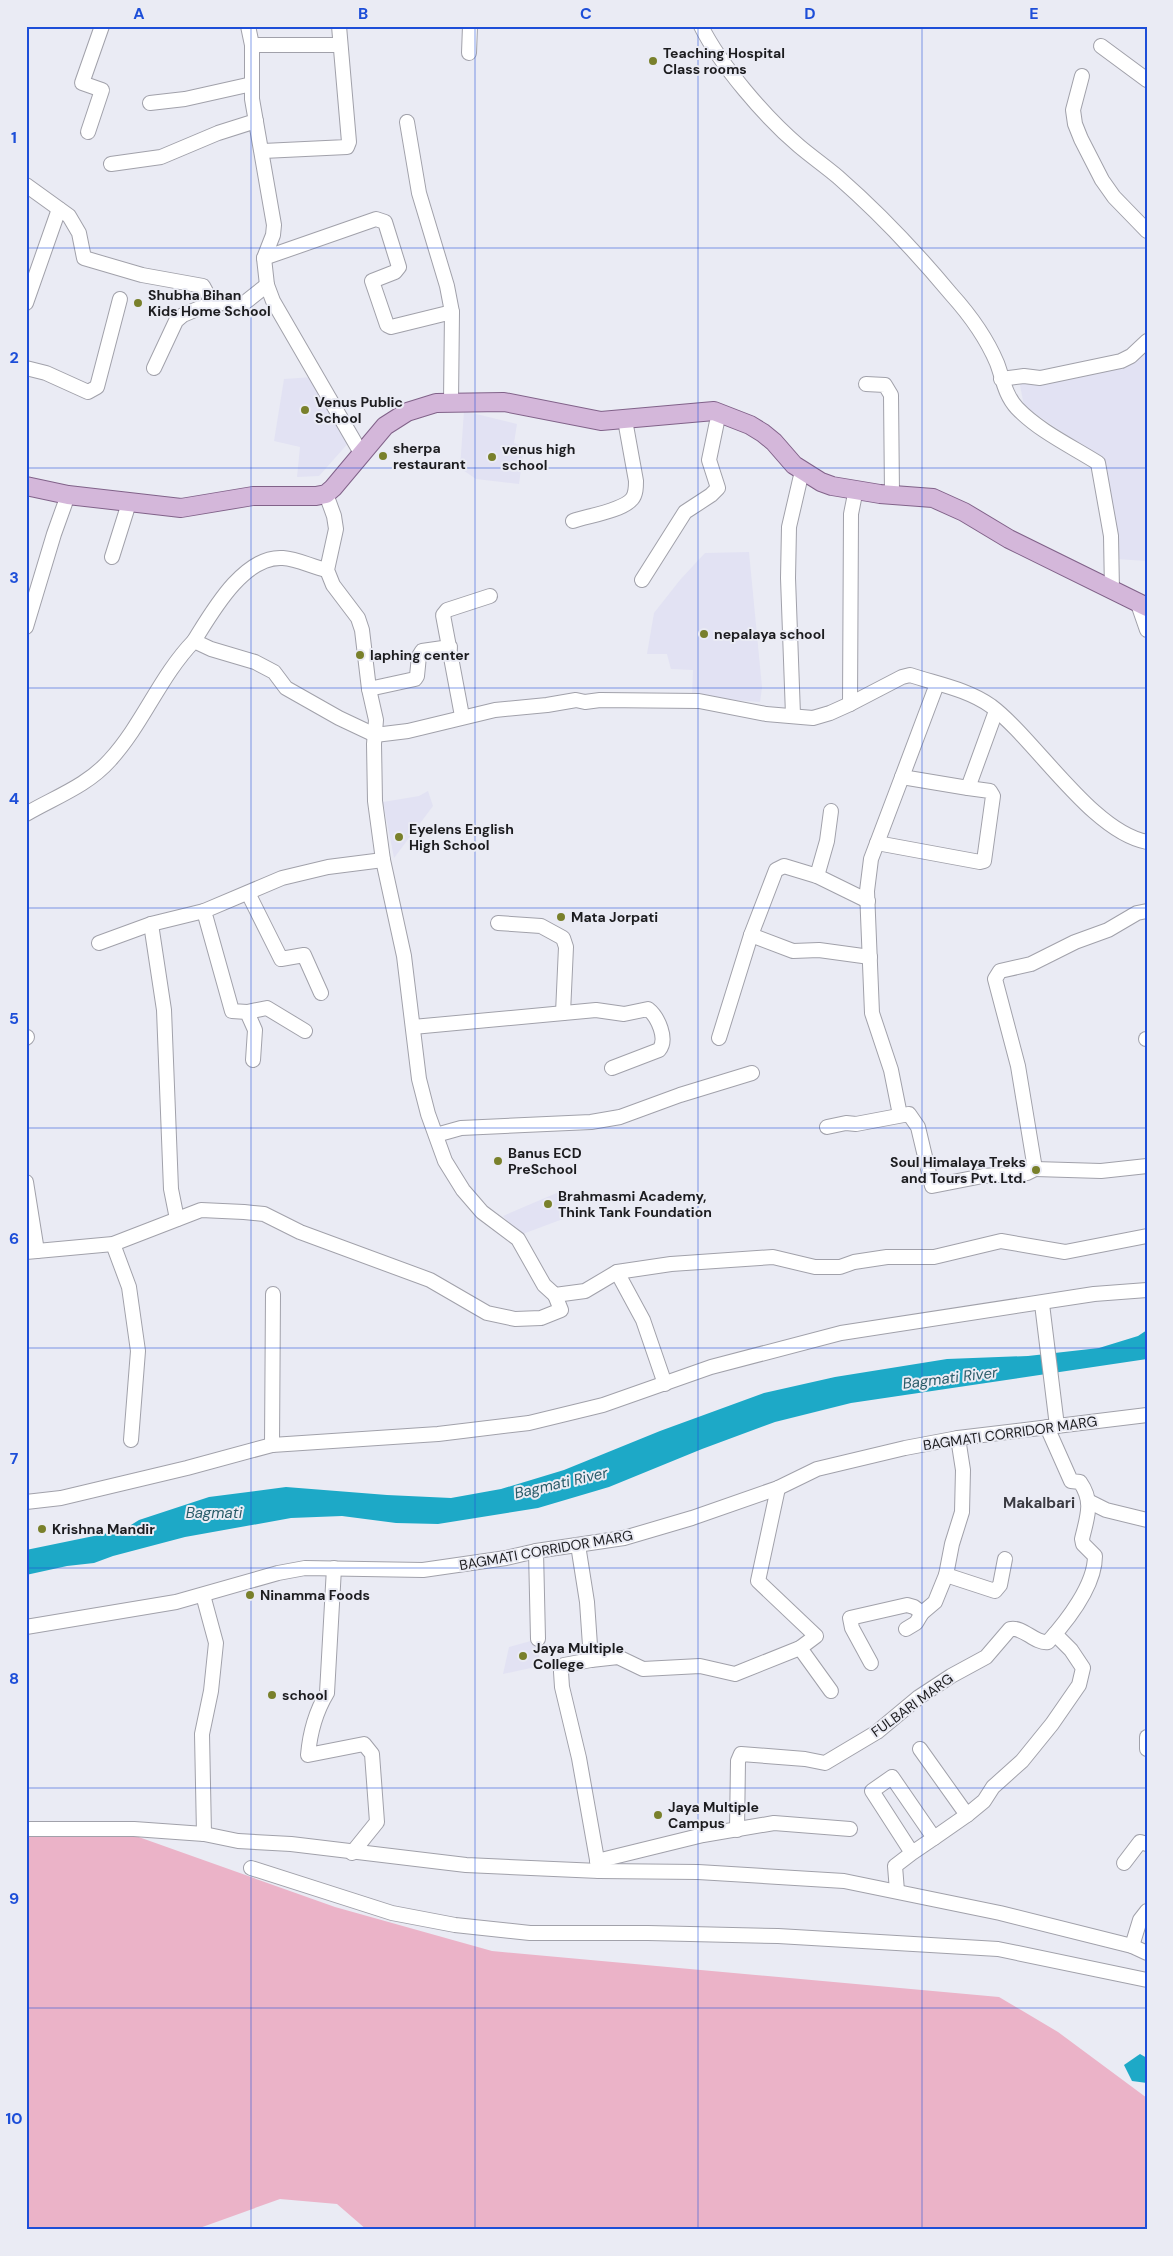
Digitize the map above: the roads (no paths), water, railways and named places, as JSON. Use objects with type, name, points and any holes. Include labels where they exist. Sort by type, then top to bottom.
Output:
[{"type":"main road","points":[[26,486],[68,495],[181,508],[253,496],[316,496],[326,494],[333,488],[384,426],[408,412],[436,403],[452,401],[504,402],[601,421],[705,410],[719,412],[750,425],[763,433],[802,471],[832,486],[933,498],[950,504],[1009,539],[1142,606]]},
{"type":"street","points":[[88,132],[102,90],[82,83],[102,26]]},
{"type":"street","points":[[248,26],[252,45],[252,84],[256,122],[263,151],[274,225],[273,235],[264,258],[267,285],[283,321],[361,453]]},
{"type":"street","points":[[263,151],[347,148],[349,142],[339,26]]},
{"type":"street","points":[[469,53],[470,26]]},
{"type":"street","points":[[701,26],[728,69],[774,122],[798,146],[837,176],[888,224],[950,292],[984,337],[1008,396],[1034,424],[1098,463],[1111,536],[1112,591]]},
{"type":"street","points":[[252,45],[340,45]]},
{"type":"street","points":[[1101,46],[1147,80]]},
{"type":"street","points":[[1082,76],[1073,110],[1075,124],[1081,139],[1102,180],[1114,197],[1147,231]]},
{"type":"street","points":[[150,103],[192,98],[252,84]]},
{"type":"street","points":[[111,164],[160,157],[218,134],[256,122]]},
{"type":"street","points":[[407,122],[419,193],[448,286],[452,312],[452,401]]},
{"type":"street","points":[[26,185],[69,216],[79,233],[84,258],[142,275],[203,286],[210,299],[218,304]]},
{"type":"street","points":[[26,303],[59,209]]},
{"type":"street","points":[[264,258],[376,219],[382,219],[385,222],[399,267],[395,272],[372,281],[387,325],[391,327],[452,312]]},
{"type":"street","points":[[154,368],[176,321],[191,312],[218,304],[243,304],[267,285]]},
{"type":"street","points":[[26,368],[46,373],[88,392],[93,391],[97,387],[120,299]]},
{"type":"street","points":[[1002,379],[1024,376],[1040,378],[1121,360],[1131,356],[1147,341]]},
{"type":"street","points":[[866,384],[885,386],[891,395],[892,494]]},
{"type":"street","points":[[642,580],[685,512],[711,495],[718,488],[709,460],[719,412]]},
{"type":"street","points":[[572,521],[621,507],[632,499],[636,490],[636,481],[624,420]]},
{"type":"street","points":[[793,715],[788,578],[789,527],[802,471]]},
{"type":"street","points":[[850,704],[851,514],[856,489]]},
{"type":"street","points":[[26,1182],[32,1251],[113,1244],[201,1210],[264,1214],[300,1232],[430,1280],[488,1313],[515,1319],[541,1318],[561,1310],[555,1295],[544,1285],[518,1239],[482,1212],[463,1190],[445,1161],[418,1079],[404,956],[383,860],[375,802],[374,744],[376,720],[369,689],[362,630],[358,618],[332,585],[327,570],[336,529],[334,516],[326,494]]},
{"type":"street","points":[[26,627],[54,534],[68,495]]},
{"type":"street","points":[[112,557],[129,503]]},
{"type":"street","points":[[26,814],[79,786],[109,762],[132,731],[179,656],[194,641],[223,597],[257,563],[283,558],[327,570]]},
{"type":"street","points":[[462,716],[443,615],[447,610],[490,596]]},
{"type":"street","points":[[1142,606],[1147,630]]},
{"type":"street","points":[[194,641],[211,649],[255,662],[274,672],[286,688],[339,718],[375,735],[408,730],[462,716],[576,700],[585,702],[600,700],[699,701],[766,714],[813,718],[830,713],[902,677],[910,675],[964,690],[996,711],[1096,813],[1134,840],[1147,842]]},
{"type":"street","points":[[369,689],[415,679],[419,656],[422,651],[450,647]]},
{"type":"street","points":[[900,1115],[891,1070],[872,1013],[867,891],[872,859],[877,843],[937,684]]},
{"type":"street","points":[[968,788],[996,711]]},
{"type":"street","points":[[877,843],[980,862],[984,861],[993,796],[990,791],[902,776]]},
{"type":"street","points":[[818,876],[827,841],[831,811]]},
{"type":"street","points":[[100,944],[151,924],[204,911],[282,878],[305,872],[383,860]]},
{"type":"street","points":[[719,1038],[751,934],[776,870],[779,867],[818,876],[868,901]]},
{"type":"street","points":[[248,893],[281,959],[304,955],[321,993]]},
{"type":"street","points":[[204,911],[232,1011],[247,1012],[267,1008],[305,1031]]},
{"type":"street","points":[[1035,1169],[1018,1066],[995,979],[1000,971],[1031,964],[1075,942],[1108,930],[1137,913],[1147,912]]},
{"type":"street","points":[[498,923],[542,926],[563,938],[566,947],[562,1013]]},
{"type":"street","points":[[151,924],[164,1010],[171,1189],[177,1219]]},
{"type":"street","points":[[751,934],[793,951],[820,950],[870,957]]},
{"type":"street","points":[[412,1028],[596,1010],[624,1014],[648,1009],[655,1014],[663,1040],[662,1046],[659,1050],[612,1068]]},
{"type":"street","points":[[247,1012],[255,1030],[253,1060]]},
{"type":"street","points":[[436,1135],[461,1128],[591,1122],[620,1117],[752,1073]]},
{"type":"street","points":[[827,1127],[856,1124],[909,1114],[918,1127],[932,1186],[983,1176],[1027,1173],[1035,1169],[1101,1171],[1147,1166]]},
{"type":"street","points":[[555,1295],[585,1291],[617,1272],[663,1265],[773,1257],[815,1267],[840,1266],[886,1257],[934,1257],[1001,1241],[1066,1252],[1147,1236]]},
{"type":"street","points":[[113,1244],[129,1287],[138,1351],[131,1440]]},
{"type":"street","points":[[617,1272],[643,1320],[665,1384]]},
{"type":"street","points":[[26,1502],[79,1493],[187,1468],[272,1445],[438,1434],[529,1424],[603,1405],[711,1367],[841,1333],[898,1323],[1042,1304],[1094,1294],[1147,1290]]},
{"type":"street","points":[[272,1445],[273,1294]]},
{"type":"street","points":[[897,1891],[895,1866],[984,1802],[993,1787],[1022,1762],[1052,1724],[1079,1684],[1083,1668],[1071,1650],[1055,1634],[1075,1608],[1095,1562],[1095,1556],[1083,1544],[1082,1539],[1090,1502],[1081,1483],[1071,1481],[1052,1427],[1053,1396],[1042,1304]]},
{"type":"street","name":"BAGMATI CORRIDOR MARG","points":[[26,1628],[116,1614],[204,1595],[278,1572],[305,1568],[423,1570],[624,1538],[692,1518],[778,1488],[817,1469],[958,1438],[1147,1415]]},
{"type":"street","points":[[906,1629],[916,1623],[922,1613],[935,1602],[946,1575],[952,1544],[962,1512],[963,1470],[958,1438]]},
{"type":"street","points":[[598,1866],[579,1758],[562,1686],[561,1672],[564,1664],[618,1657],[643,1669],[700,1666],[736,1674],[800,1648],[816,1636],[758,1581],[778,1488]]},
{"type":"street","points":[[1090,1502],[1106,1510],[1147,1520]]},
{"type":"street","points":[[578,1545],[586,1602],[591,1660]]},
{"type":"street","points":[[536,1551],[538,1639]]},
{"type":"street","points":[[946,1575],[995,1591],[1000,1585],[1005,1559]]},
{"type":"street","points":[[334,1568],[327,1693],[319,1707],[310,1734],[308,1755],[364,1744],[372,1754],[377,1822],[352,1853]]},
{"type":"street","points":[[204,1595],[216,1643],[211,1691],[202,1734],[204,1834]]},
{"type":"street","points":[[871,1663],[852,1628],[850,1618],[907,1605],[914,1607],[922,1613]]},
{"type":"street","name":"FULBARI MARG","points":[[737,1830],[738,1761],[742,1754],[805,1759],[826,1764],[877,1732],[919,1697],[951,1676],[986,1657],[1010,1629],[1016,1628],[1042,1642],[1048,1642],[1055,1634]]},
{"type":"street","points":[[800,1648],[831,1691]]},
{"type":"street","points":[[1147,1736],[1145,1746],[1147,1749]]},
{"type":"street","points":[[920,1749],[967,1815]]},
{"type":"street","points":[[912,1853],[872,1791],[892,1777],[934,1838]]},
{"type":"street","points":[[598,1866],[703,1836],[774,1823],[850,1830]]},
{"type":"street","points":[[26,1829],[134,1829],[204,1834],[238,1841],[291,1844],[352,1853],[466,1865],[598,1866],[844,1881],[1000,1913],[1132,1946],[1147,1954]]},
{"type":"street","points":[[1124,1863],[1140,1842],[1147,1844]]},
{"type":"street","points":[[251,1868],[392,1913],[455,1925],[530,1933],[778,1936],[998,1949],[1147,1980]]},
{"type":"street","points":[[1132,1946],[1140,1920],[1147,1911]]},
{"type":"water","name":"Bagmati","points":[[1147,1330],[1147,1359],[851,1403],[775,1422],[609,1487],[538,1508],[438,1524],[396,1523],[342,1516],[291,1518],[185,1537],[113,1556],[94,1563],[67,1566],[26,1575],[26,1550],[123,1530],[139,1520],[209,1497],[286,1487],[451,1498],[501,1489],[564,1470],[660,1431],[764,1393],[835,1377],[947,1359],[1028,1356],[1099,1348],[1138,1336]]},
{"type":"water","points":[[1140,2054],[1147,2058],[1147,2083],[1132,2081],[1124,2065]]},
{"type":"place","name":"Teaching Hospital Class rooms","points":[[653,61]]},
{"type":"place","name":"Shubha Bihan Kids Home School","points":[[138,303]]},
{"type":"place","name":"Venus Public School","points":[[305,410]]},
{"type":"place","name":"sherpa restaurant","points":[[383,456]]},
{"type":"place","name":"venus high school","points":[[492,457]]},
{"type":"place","name":"nepalaya school","points":[[704,634]]},
{"type":"place","name":"laphing center","points":[[360,655]]},
{"type":"place","name":"Eyelens English High School","points":[[399,837]]},
{"type":"place","name":"Mata Jorpati","points":[[561,917]]},
{"type":"place","name":"Banus ECD PreSchool","points":[[498,1161]]},
{"type":"place","name":"Soul Himalaya Treks and Tours Pvt. Ltd.","points":[[1036,1170]]},
{"type":"place","name":"Brahmasmi Academy, Think Tank Foundation","points":[[548,1204]]},
{"type":"place","name":"Krishna Mandir","points":[[42,1529]]},
{"type":"place","name":"Ninamma Foods","points":[[250,1595]]},
{"type":"place","name":"Jaya Multiple College","points":[[523,1656]]},
{"type":"place","name":"school","points":[[272,1695]]},
{"type":"place","name":"Jaya Multiple Campus","points":[[658,1815]]},
{"type":"district","name":"Makalbari","points":[[1039,1503]]},
{"type":"water label","name":"Bagmati River","points":[[950,1378]]},
{"type":"water label","name":"Bagmati River","points":[[561,1483]]}]
